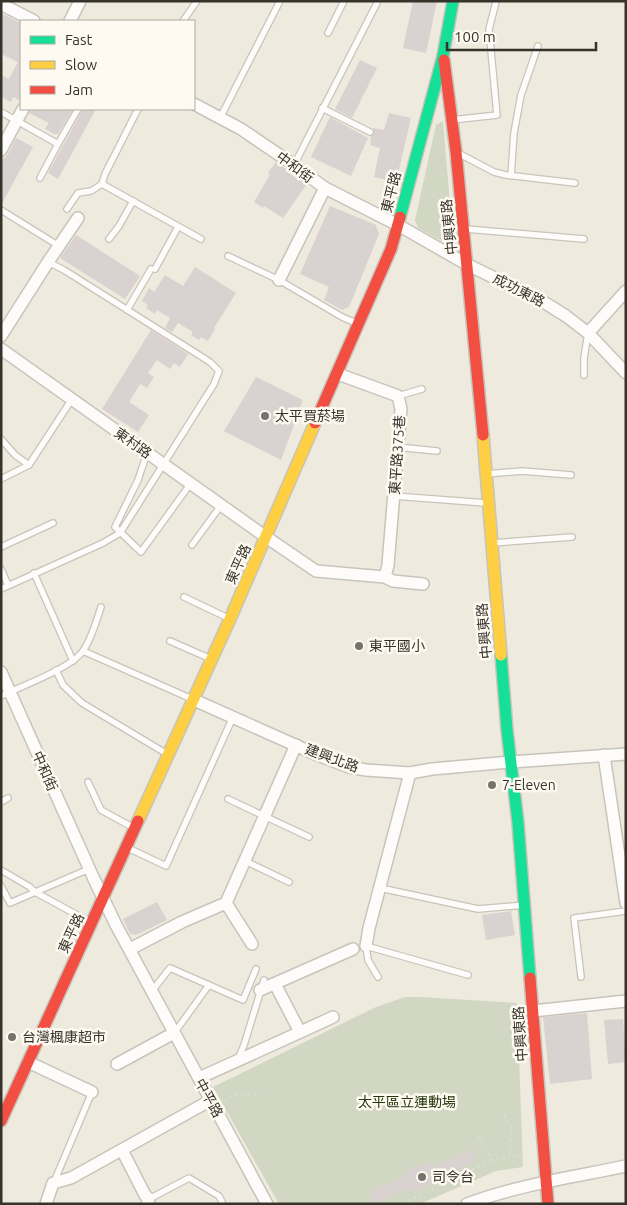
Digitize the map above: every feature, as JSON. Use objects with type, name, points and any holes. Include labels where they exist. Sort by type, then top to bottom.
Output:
[{"type":"main road","name":"東平路","points":[[1,1121],[230,618],[391,250],[443,56],[453,1]]},
{"type":"main road","name":"中興東路","points":[[443,56],[456,152],[468,265],[548,1204]]},
{"type":"street","points":[[70,20],[80,1]]},
{"type":"street","points":[[1,4],[32,20]]},
{"type":"street","name":"中和街","points":[[195,105],[241,130],[325,188],[398,225]]},
{"type":"street","points":[[1,150],[22,110]]},
{"type":"street","points":[[279,280],[325,188]]},
{"type":"street","points":[[1,336],[78,218]]},
{"type":"street","name":"成功東路","points":[[398,225],[468,265],[542,301],[566,316],[588,333],[626,373]]},
{"type":"street","points":[[588,333],[626,291]]},
{"type":"street","name":"東村路","points":[[1,349],[266,537]]},
{"type":"street","name":"東平路375巷","points":[[338,374],[398,396],[401,409],[388,565],[385,577]]},
{"type":"street","points":[[266,537],[316,570],[385,577],[392,581],[423,584]]},
{"type":"street","name":"中和街","points":[[1,672],[5,694],[103,898]]},
{"type":"street","name":"建興北路","points":[[192,699],[296,746],[348,767],[366,770],[410,773],[432,769],[511,762],[626,754]]},
{"type":"street","points":[[130,949],[182,922],[226,903],[296,746]]},
{"type":"street","points":[[604,755],[626,903]]},
{"type":"street","points":[[366,946],[368,928],[410,773]]},
{"type":"street","name":"中平路","points":[[103,898],[199,1078],[217,1101],[267,1204]]},
{"type":"street","points":[[226,903],[252,944]]},
{"type":"street","points":[[300,1032],[266,985],[353,949]]},
{"type":"street","points":[[533,1011],[626,1001]]},
{"type":"street","points":[[199,1078],[238,1059],[255,1054],[332,1017]]},
{"type":"street","points":[[118,1064],[174,1033]]},
{"type":"street","points":[[28,1062],[92,1092]]},
{"type":"street","points":[[46,1204],[54,1182],[70,1178],[217,1101]]},
{"type":"street","points":[[122,1150],[148,1201]]},
{"type":"street","points":[[467,1204],[498,1193],[626,1166]]},
{"type":"lane","points":[[184,20],[197,1]]},
{"type":"lane","points":[[220,118],[280,1]]},
{"type":"lane","points":[[328,33],[344,1]]},
{"type":"lane","points":[[294,165],[378,1]]},
{"type":"lane","points":[[452,120],[497,115],[490,30],[496,2]]},
{"type":"lane","points":[[511,176],[514,133],[521,95],[538,46]]},
{"type":"lane","points":[[322,108],[370,132]]},
{"type":"lane","points":[[40,178],[77,110]]},
{"type":"lane","points":[[66,209],[78,193],[91,191],[102,184],[105,174],[137,110]]},
{"type":"lane","points":[[1,112],[58,144]]},
{"type":"lane","points":[[456,152],[494,172],[511,176],[575,183]]},
{"type":"lane","points":[[102,184],[200,239]]},
{"type":"lane","points":[[109,239],[119,226],[132,201]]},
{"type":"lane","points":[[1,210],[59,246]]},
{"type":"lane","points":[[127,310],[178,226]]},
{"type":"lane","points":[[464,228],[584,240]]},
{"type":"lane","points":[[228,256],[279,280],[342,317],[359,324]]},
{"type":"lane","points":[[1,589],[104,543],[120,533],[214,384],[219,371],[210,362],[64,270],[48,262]]},
{"type":"lane","points":[[584,375],[584,358],[588,333]]},
{"type":"lane","points":[[398,396],[422,389]]},
{"type":"lane","points":[[1,479],[29,465],[72,400]]},
{"type":"lane","points":[[1,440],[15,455],[29,465]]},
{"type":"lane","points":[[397,447],[437,451]]},
{"type":"lane","points":[[147,453],[138,480],[115,527],[141,552],[191,483]]},
{"type":"lane","points":[[486,474],[522,471],[571,475]]},
{"type":"lane","points":[[394,496],[488,503]]},
{"type":"lane","points":[[192,545],[222,504]]},
{"type":"lane","points":[[1,547],[53,524]]},
{"type":"lane","points":[[492,543],[572,537]]},
{"type":"lane","points":[[1,569],[8,585]]},
{"type":"lane","points":[[34,573],[74,661]]},
{"type":"lane","points":[[184,597],[230,618]]},
{"type":"lane","points":[[5,694],[74,661],[83,651],[93,632],[101,607]]},
{"type":"lane","points":[[170,640],[211,659]]},
{"type":"lane","points":[[83,651],[192,699]]},
{"type":"lane","points":[[56,670],[63,685],[82,703],[167,754]]},
{"type":"lane","points":[[126,847],[166,866],[233,717]]},
{"type":"lane","points":[[88,782],[101,810],[134,828]]},
{"type":"lane","points":[[1,802],[8,798]]},
{"type":"lane","points":[[228,799],[309,837]]},
{"type":"lane","points":[[245,861],[289,882]]},
{"type":"lane","points":[[1,886],[10,903],[89,869]]},
{"type":"lane","points":[[1,870],[35,892],[92,923]]},
{"type":"lane","points":[[380,888],[478,909],[524,905]]},
{"type":"lane","points":[[581,977],[574,918],[626,911]]},
{"type":"lane","points":[[378,977],[368,960],[366,946],[468,974]]},
{"type":"lane","points":[[152,991],[170,968],[243,1000],[256,968]]},
{"type":"lane","points":[[174,1033],[209,985]]},
{"type":"lane","points":[[238,1059],[266,985]]},
{"type":"lane","points":[[54,1182],[92,1092]]},
{"type":"lane","points":[[148,1201],[189,1178],[219,1196],[222,1204]]},
{"type":"path","points":[[217,1101],[232,1095],[261,1094]]},
{"type":"path","points":[[504,1114],[511,1128],[510,1156]]},
{"type":"path","points":[[479,1136],[491,1160]]},
{"type":"path","points":[[402,1204],[491,1160],[522,1155]]},
{"type":"green space","points":[[443,122],[451,215],[456,242],[453,247],[418,228],[415,220],[436,125]]},
{"type":"green space","name":"太平區立運動場","points":[[405,997],[517,1003],[523,1167],[496,1171],[420,1204],[279,1204],[213,1087],[376,1007]]},
{"type":"building","points":[[413,1],[437,1],[426,53],[403,48]]},
{"type":"building","points":[[1,13],[20,22],[19,100],[13,97],[11,102],[1,97],[1,75],[9,79],[18,62],[1,54]]},
{"type":"building","points":[[360,60],[377,68],[352,118],[335,109]]},
{"type":"building","points":[[30,110],[72,110],[58,134],[45,129],[49,123],[29,113]]},
{"type":"building","points":[[82,110],[95,110],[58,179],[48,173]]},
{"type":"building","points":[[389,113],[411,118],[396,182],[374,177],[380,148],[370,145],[371,136],[374,134],[373,128],[384,130]]},
{"type":"building","points":[[330,117],[368,138],[351,176],[311,157]]},
{"type":"building","points":[[16,138],[33,147],[1,205],[1,161],[8,154]]},
{"type":"building","points":[[276,162],[307,184],[283,218],[254,202],[270,175],[268,173]]},
{"type":"building","points":[[330,206],[376,225],[379,234],[349,307],[342,310],[324,300],[329,287],[300,274]]},
{"type":"building","points":[[76,235],[140,276],[125,299],[60,258]]},
{"type":"building","points":[[195,267],[236,293],[208,341],[201,337],[199,340],[191,335],[193,332],[178,323],[172,332],[165,328],[170,318],[157,310],[155,314],[146,308],[148,305],[142,301],[149,288],[154,292],[165,275],[183,286]]},
{"type":"building","points":[[151,330],[188,354],[180,367],[174,363],[170,369],[157,360],[148,373],[154,377],[147,388],[140,384],[129,402],[149,415],[138,432],[102,409]]},
{"type":"building","name":"太平買菸場","points":[[256,377],[303,400],[281,460],[224,431]]},
{"type":"building","points":[[157,902],[167,920],[136,935],[130,934],[123,919]]},
{"type":"building","points":[[511,911],[515,935],[486,940],[482,915]]},
{"type":"building","points":[[587,1013],[592,1079],[550,1084],[543,1017]]},
{"type":"building","points":[[623,1019],[626,1062],[608,1064],[604,1020]]},
{"type":"building","points":[[472,1150],[476,1160],[439,1177],[440,1180],[413,1192],[411,1188],[374,1203],[370,1191],[406,1177],[405,1174],[415,1167],[433,1163],[434,1166]]},
{"type":"traffic: fast","points":[[400,217],[443,56],[453,1]]},
{"type":"traffic: fast","points":[[501,655],[507,730],[518,823],[530,978]]},
{"type":"traffic: slow","points":[[138,821],[230,619],[315,423]]},
{"type":"traffic: slow","points":[[483,435],[501,655]]},
{"type":"traffic: jam","points":[[444,60],[456,152],[483,435]]},
{"type":"traffic: jam","points":[[315,423],[391,249],[400,217]]},
{"type":"traffic: jam","points":[[1,1121],[138,821]]},
{"type":"traffic: jam","points":[[530,978],[548,1204]]},
{"type":"place","name":"太平買菸場","points":[[265,416]]},
{"type":"place","name":"東平國小","points":[[359,646]]},
{"type":"place","name":"7-Eleven","points":[[492,785]]},
{"type":"place","name":"台灣楓康超市","points":[[12,1037]]},
{"type":"place","name":"司令台","points":[[422,1177]]}]
